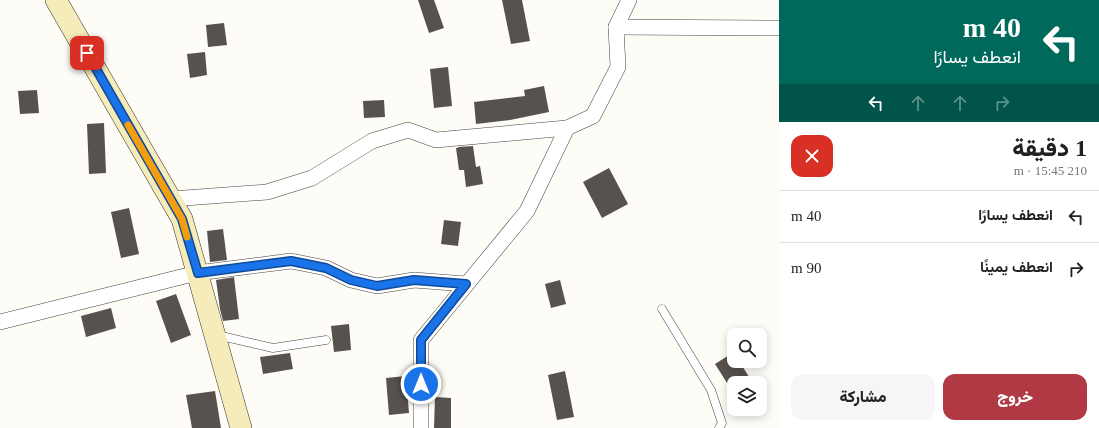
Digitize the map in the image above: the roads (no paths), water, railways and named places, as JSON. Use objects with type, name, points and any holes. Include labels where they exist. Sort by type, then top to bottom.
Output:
[{"type":"street","points":[[56,0],[182,219],[242,428]]},
{"type":"street","points":[[171,199],[267,192],[312,178],[372,141],[408,130],[436,140],[568,128],[593,116],[618,66],[616,27],[629,0]]},
{"type":"street","points":[[616,27],[779,28]]},
{"type":"street","points":[[421,428],[421,340],[527,211],[568,128]]},
{"type":"street","points":[[0,322],[198,273],[291,261],[326,268],[351,280],[377,286],[414,280],[466,284]]},
{"type":"lane","points":[[662,309],[711,390],[722,423],[719,428]]},
{"type":"lane","points":[[215,335],[273,348],[326,340]]}]
